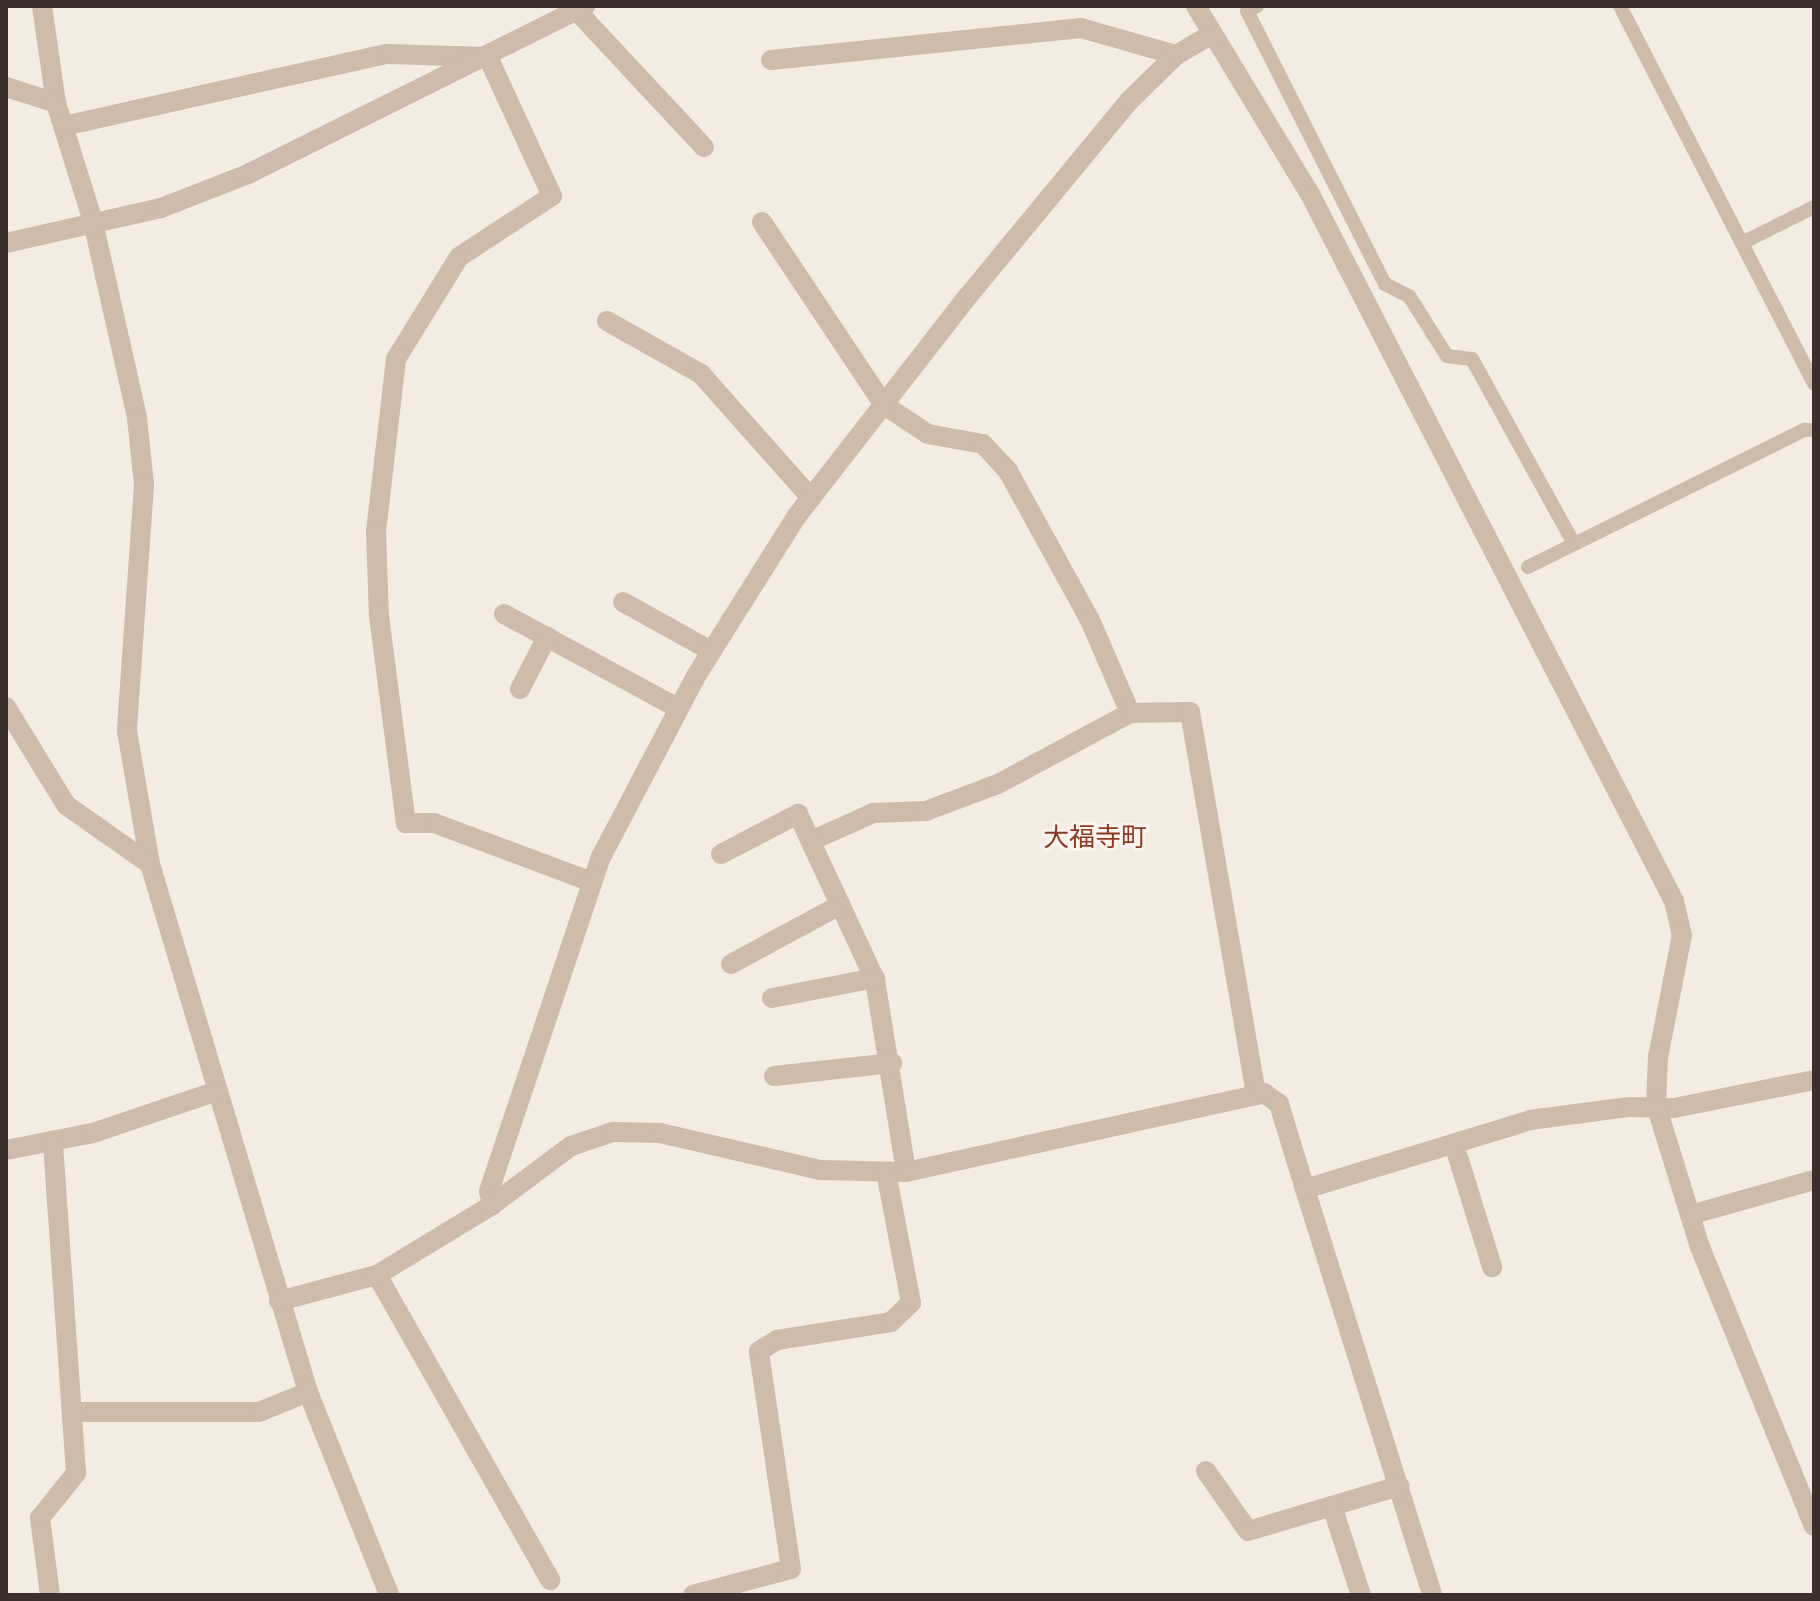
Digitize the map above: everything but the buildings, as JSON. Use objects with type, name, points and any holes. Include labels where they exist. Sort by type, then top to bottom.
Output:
[{"type":"street","points":[[42,6],[56,103],[93,222],[137,418],[144,485],[127,731],[150,864],[308,1392],[383,1593]]},
{"type":"street","points":[[1196,6],[1209,36],[1310,194],[1674,901],[1682,935],[1658,1057],[1656,1105],[1690,1215],[1814,1526]]},
{"type":"street","points":[[6,243],[161,208],[248,174],[581,8],[704,147]]},
{"type":"street","points":[[771,60],[1081,28],[1176,55]]},
{"type":"street","points":[[492,1205],[489,1191],[592,882],[678,708],[711,651],[811,498],[1063,178],[1176,55],[1209,36]]},
{"type":"street","points":[[64,126],[386,54],[488,57]]},
{"type":"street","points":[[488,57],[552,196],[459,257],[396,359],[376,532],[381,631],[406,823],[434,823],[592,882]]},
{"type":"street","points":[[6,87],[56,103]]},
{"type":"street","points":[[762,222],[884,405],[928,434],[983,444],[1008,471],[1090,620],[1130,713]]},
{"type":"street","points":[[607,321],[701,374],[811,498]]},
{"type":"street","points":[[623,602],[711,651]]},
{"type":"street","points":[[504,614],[678,708]]},
{"type":"street","points":[[520,689],[547,637]]},
{"type":"street","points":[[6,707],[66,805],[150,864]]},
{"type":"street","points":[[811,841],[873,813],[926,811],[998,784],[1130,713],[1190,712],[1256,1095]]},
{"type":"street","points":[[693,1595],[791,1569],[759,1351],[777,1340],[891,1322],[911,1303],[896,1172],[892,1063],[875,978],[798,814],[721,854]]},
{"type":"street","points":[[731,964],[840,905]]},
{"type":"street","points":[[772,998],[875,978]]},
{"type":"street","points":[[774,1076],[892,1063]]},
{"type":"street","points":[[1305,1189],[1530,1120],[1656,1105],[1674,1108],[1814,1080]]},
{"type":"street","points":[[6,1150],[93,1133],[217,1091]]},
{"type":"street","points":[[279,1301],[377,1275],[492,1205],[571,1146],[613,1132],[660,1133],[820,1170],[896,1172],[1264,1093],[1279,1104],[1432,1595]]},
{"type":"street","points":[[50,1595],[40,1518],[76,1473],[53,1141]]},
{"type":"street","points":[[1454,1144],[1492,1267]]},
{"type":"street","points":[[1690,1215],[1814,1180]]},
{"type":"street","points":[[377,1275],[550,1580]]},
{"type":"street","points":[[72,1412],[259,1412],[308,1392]]},
{"type":"street","points":[[1206,1471],[1248,1531],[1399,1486]]},
{"type":"street","points":[[1332,1506],[1361,1595]]},
{"type":"lane","points":[[1257,6],[1247,11],[1385,284],[1409,296],[1447,356],[1472,359],[1574,544]]},
{"type":"lane","points":[[1620,6],[1814,384]]},
{"type":"lane","points":[[1742,243],[1814,207]]},
{"type":"lane","points":[[1528,567],[1804,430],[1814,430]]},
{"type":"district","name":"大福寺町","points":[[1095,837]]}]
